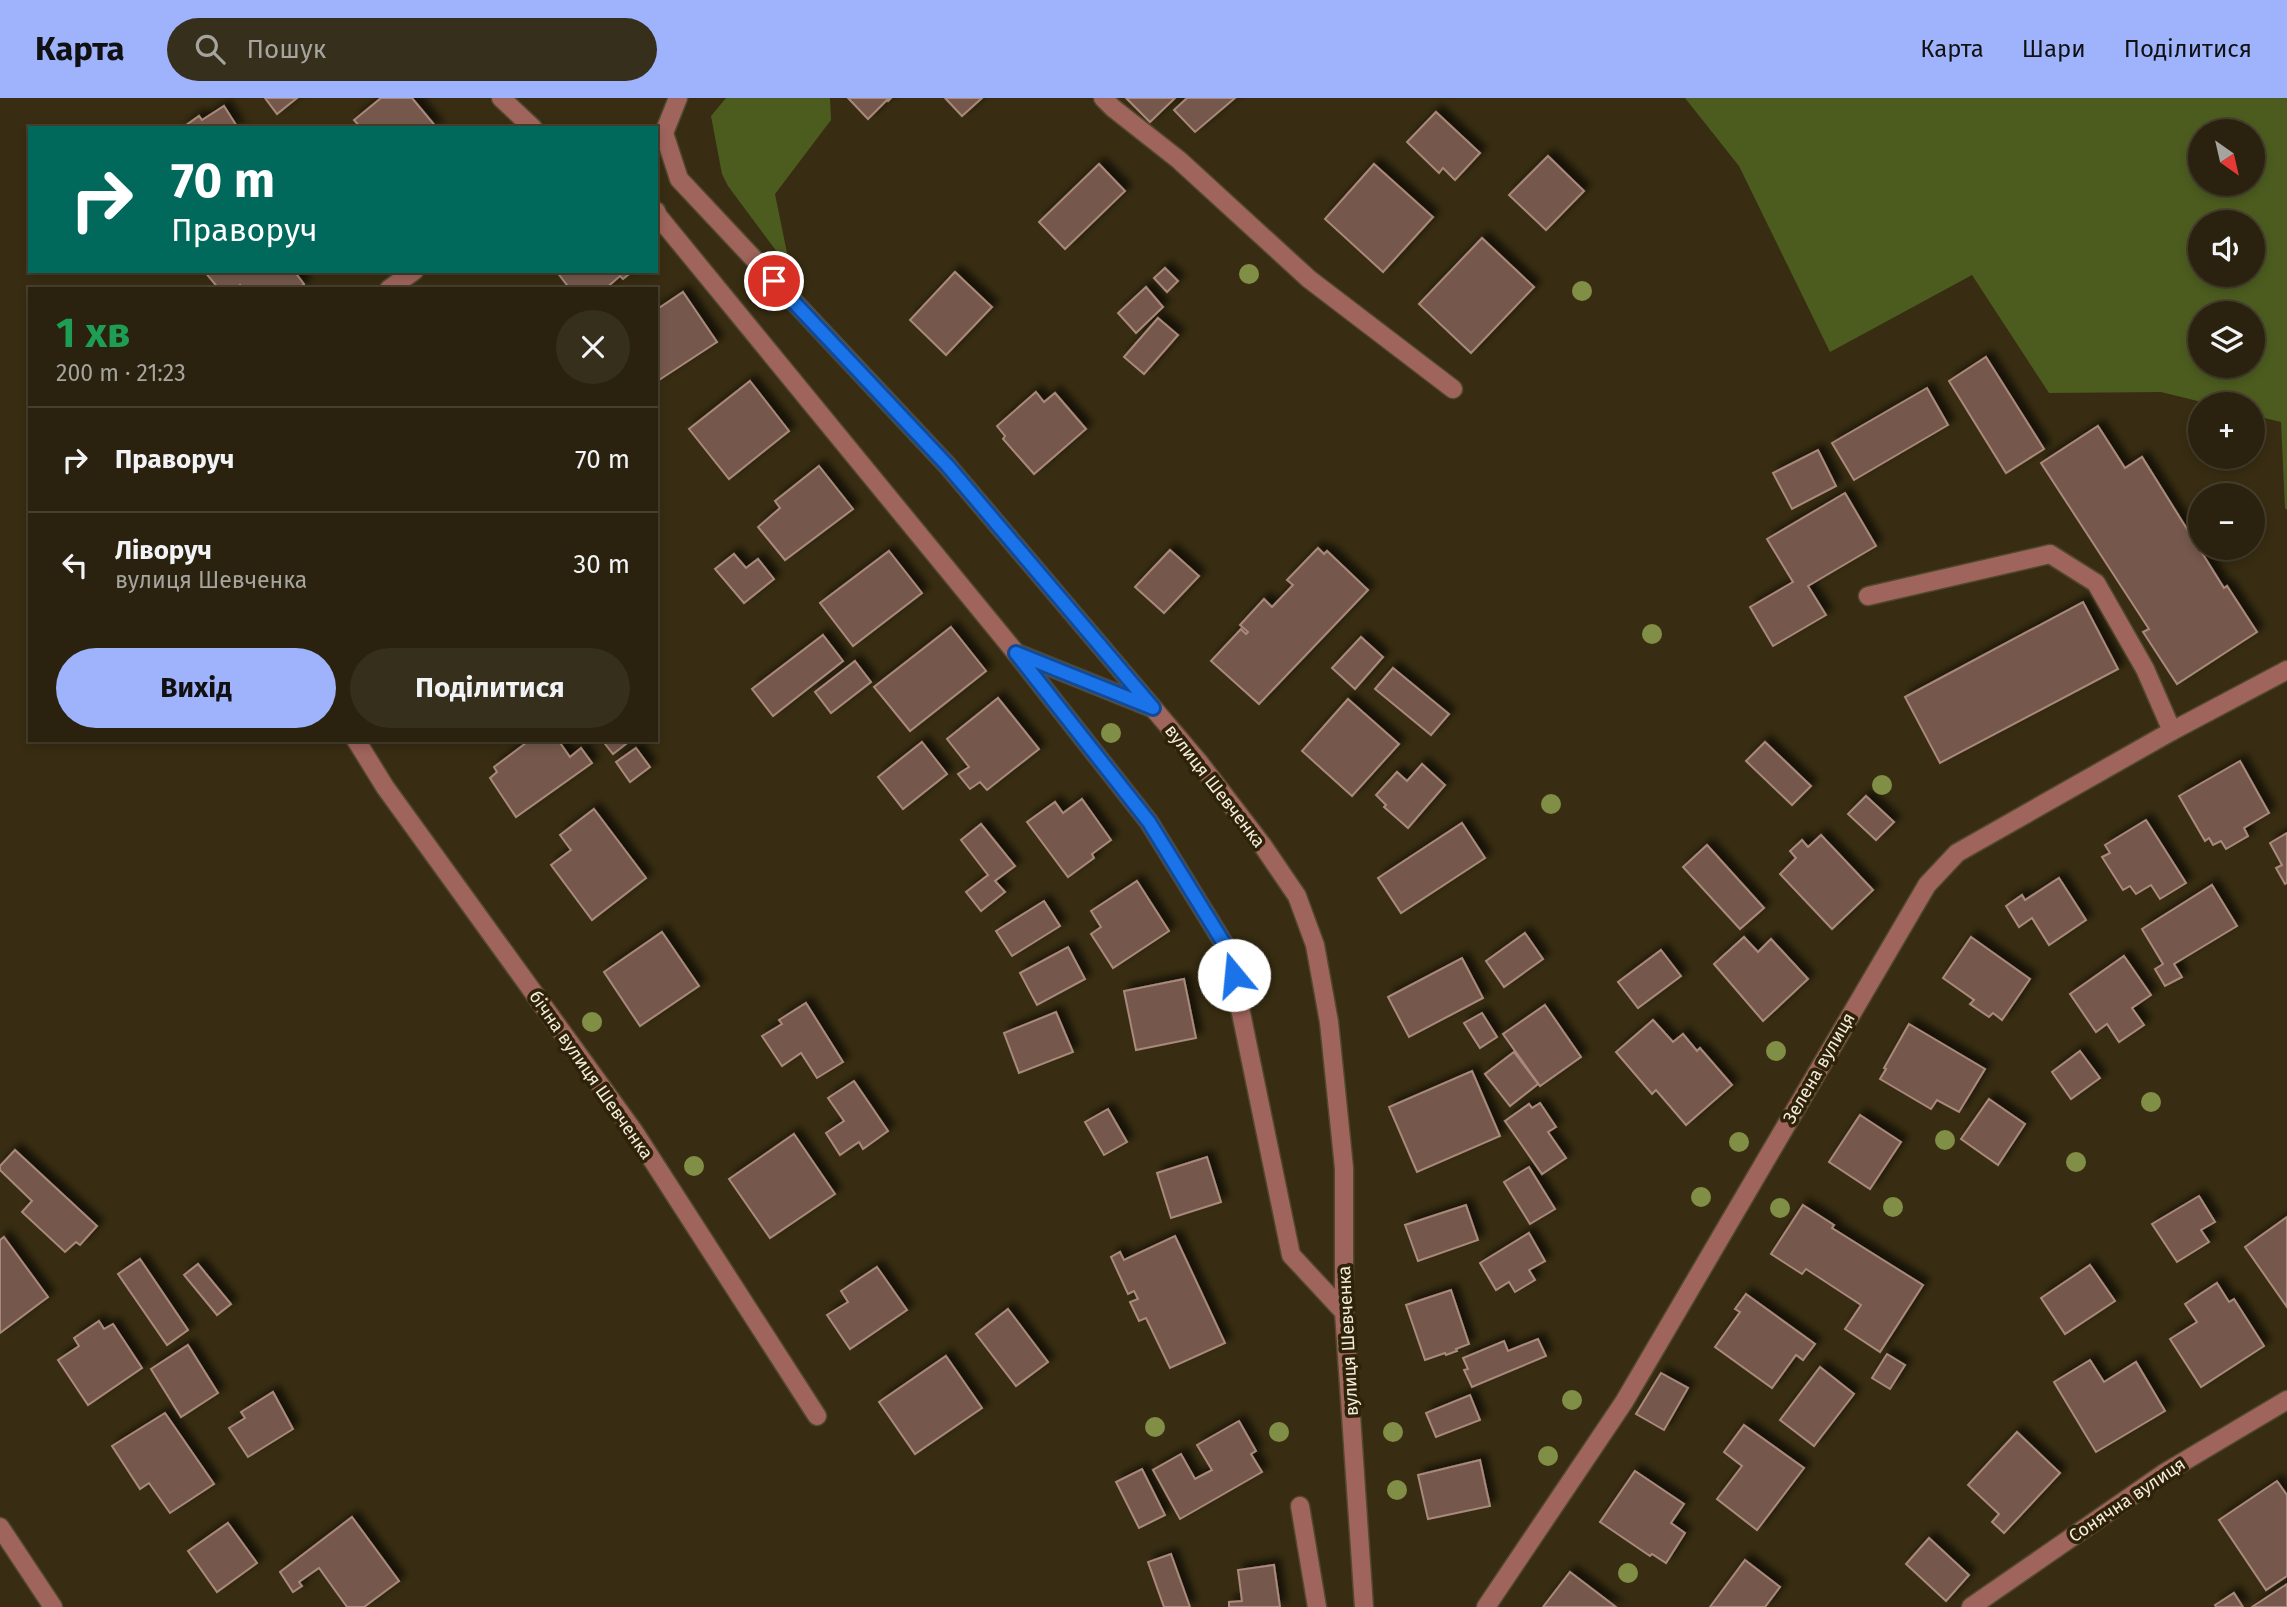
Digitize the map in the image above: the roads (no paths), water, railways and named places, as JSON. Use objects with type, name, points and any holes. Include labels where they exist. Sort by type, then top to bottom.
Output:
[{"type":"street","points":[[501,98],[531,126]]},
{"type":"street","name":"вулиця Шевченка","points":[[678,98],[659,138],[679,179],[947,465],[1198,761],[1263,846],[1297,896],[1315,945],[1329,1022],[1344,1168],[1344,1312],[1364,1607]]},
{"type":"street","points":[[1103,98],[1179,160],[1309,279],[1452,390]]},
{"type":"street","points":[[658,216],[1016,653],[1149,822],[1228,950],[1291,1255],[1344,1312]]},
{"type":"street","points":[[391,287],[411,273]]},
{"type":"street","points":[[1868,596],[2050,554],[2096,583],[2145,669],[2172,731]]},
{"type":"street","points":[[1016,653],[1153,708]]},
{"type":"street","name":"Зелена вулиця","points":[[1486,1607],[1624,1402],[1927,885],[1957,853],[2172,731],[2287,670]]},
{"type":"street","name":"бічна вулиця Шевченка","points":[[357,742],[385,787],[635,1133],[817,1416]]},
{"type":"street","name":"Сонячна вулиця","points":[[1971,1607],[2166,1472],[2287,1400]]},
{"type":"street","points":[[1300,1506],[1317,1607]]},
{"type":"street","points":[[0,1527],[53,1607]]}]
